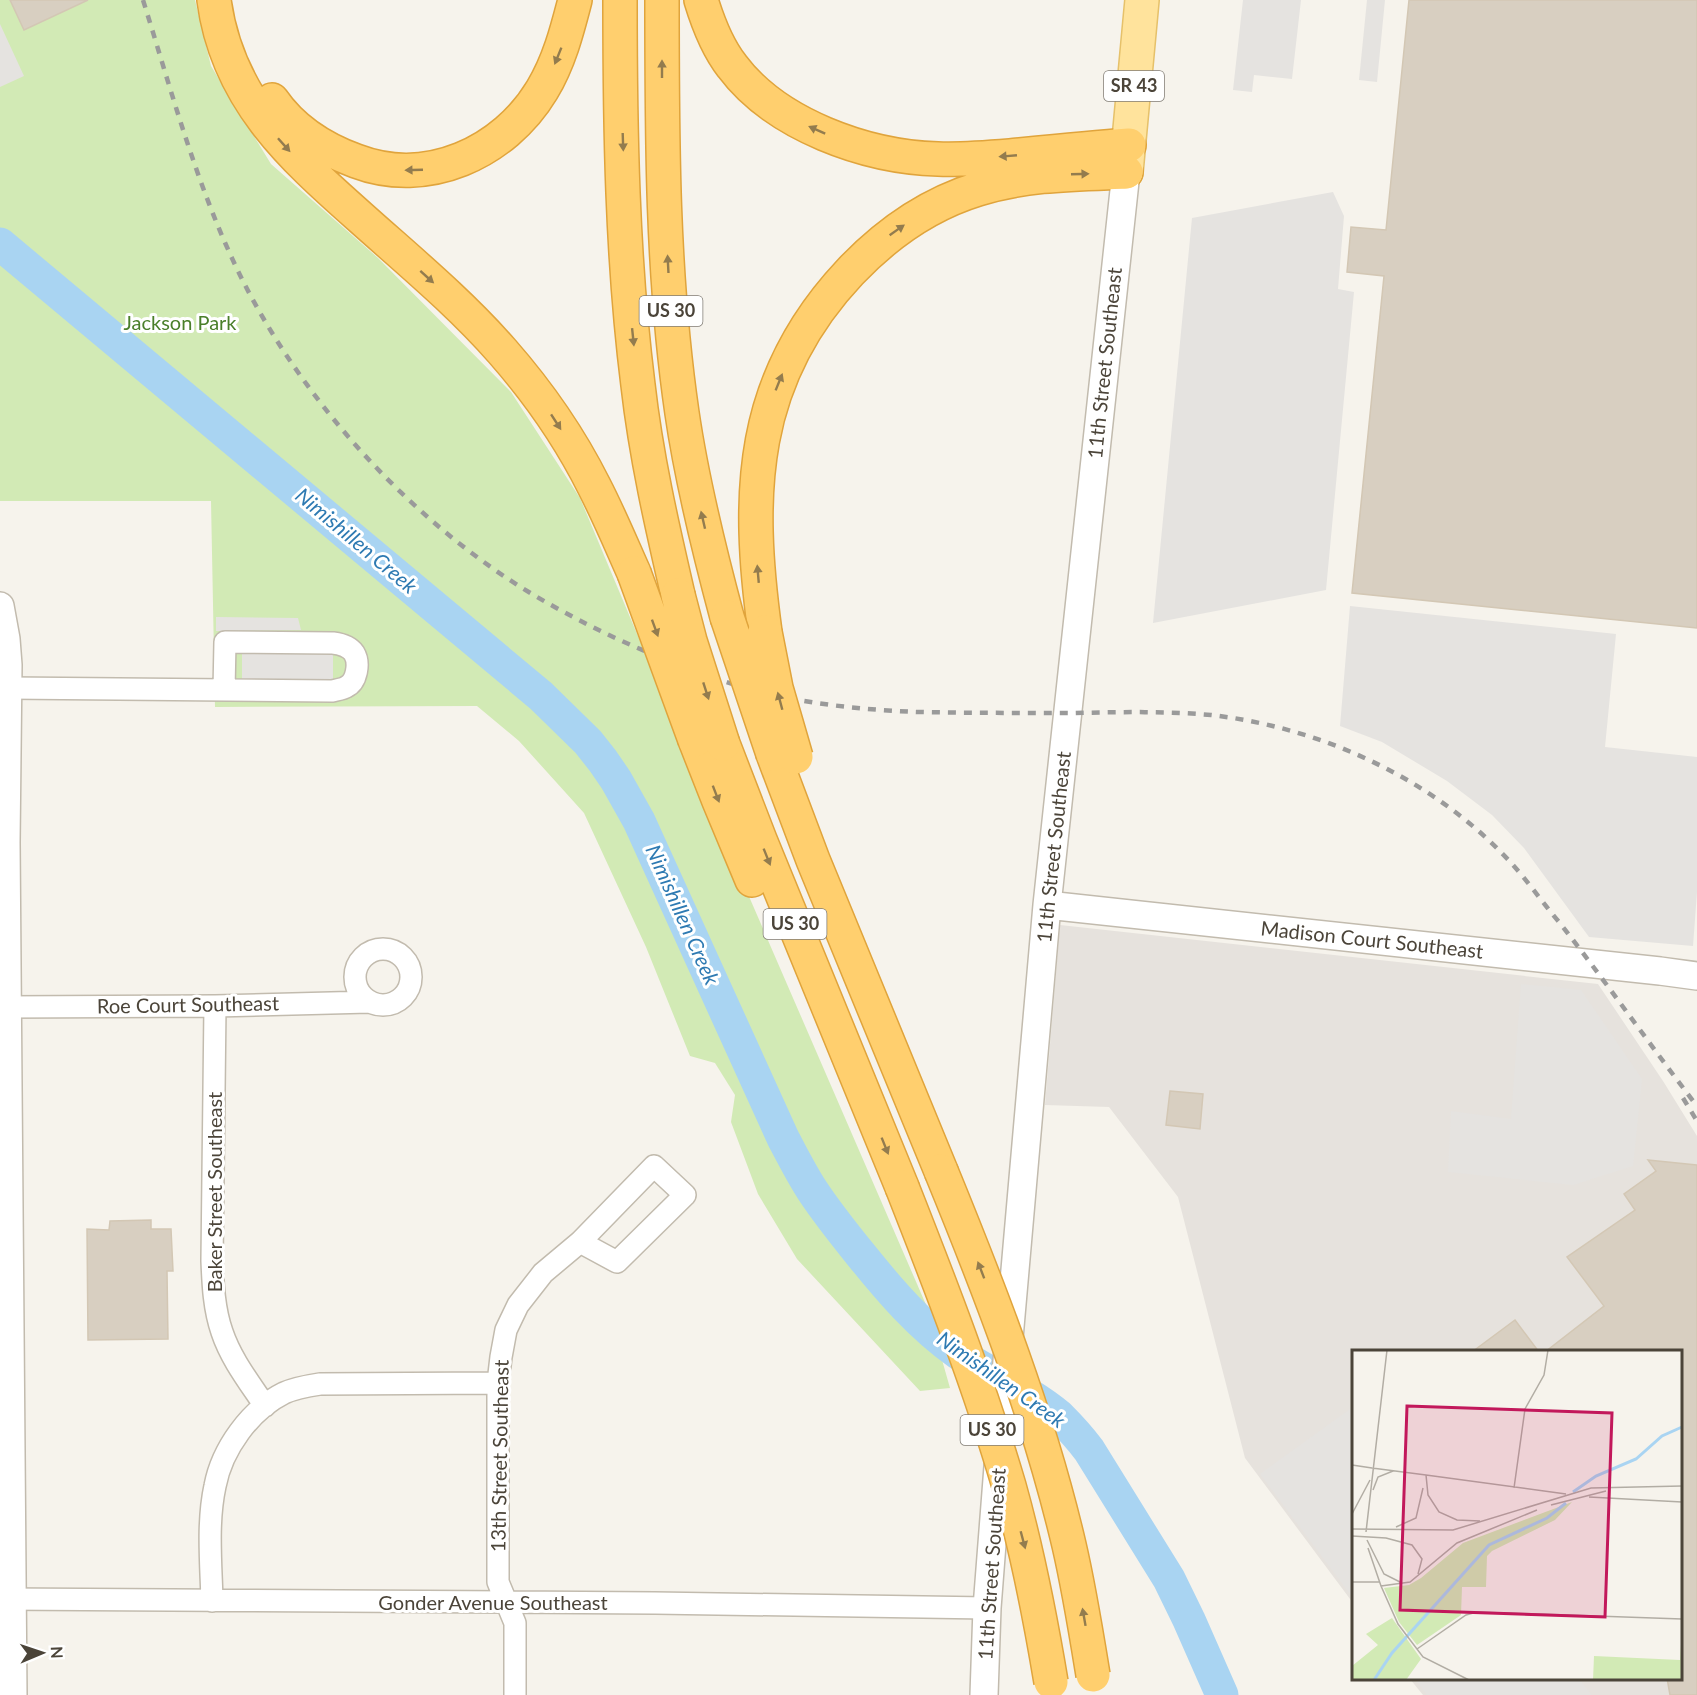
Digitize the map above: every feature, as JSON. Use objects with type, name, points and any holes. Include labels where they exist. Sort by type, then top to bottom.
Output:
[{"type":"highway","points":[[229,0],[254,69],[275,104],[294,124],[315,141],[339,155],[391,170],[418,170],[459,161],[483,150],[505,134],[524,114],[540,92],[559,55],[575,0]]},
{"type":"highway","points":[[229,0],[221,36],[230,62],[256,110],[290,152],[473,320],[527,381],[552,415],[594,486],[709,742]]},
{"type":"highway","name":"US 30","points":[[620,0],[625,236],[638,386],[661,524],[690,641],[709,742],[868,1104],[972,1368],[1009,1488],[1036,1599],[1052,1688]]},
{"type":"highway","name":"US 30","points":[[662,0],[665,220],[669,288],[682,413],[709,549],[728,617],[784,755],[813,860],[941,1171],[998,1316],[1034,1420],[1053,1480],[1078,1586],[1095,1685]]},
{"type":"highway","points":[[702,0],[706,18],[717,43],[731,66],[749,86],[770,104],[805,125],[856,145],[909,157],[964,160],[1127,158]]},
{"type":"highway","points":[[784,755],[776,688],[765,632],[754,512],[761,444],[770,408],[802,333],[828,296],[865,256],[921,214],[978,189],[1127,158]]},
{"type":"main road","name":"11th Street Southeast","points":[[1127,158],[1142,0]]},
{"type":"street","name":"11th Street Southeast","points":[[984,1695],[987,1608],[1000,1441],[1047,905],[1127,158]]},
{"type":"street","points":[[0,606],[6,639],[8,688],[5,1265],[7,1599],[13,1695]]},
{"type":"street","points":[[8,688],[224,690],[332,691],[346,687],[354,680],[357,665],[354,654],[345,645],[225,642],[224,690]]},
{"type":"street","name":"Madison Court Southeast","points":[[1047,905],[1697,976]]},
{"type":"street","name":"Roe Court Southeast","points":[[7,1007],[215,1006],[369,1002]]},
{"type":"street","name":"Baker Street Southeast","points":[[215,1006],[213,1289],[216,1311],[228,1348],[265,1406]]},
{"type":"street","name":"13th Street Southeast","points":[[515,1695],[515,1623],[498,1582],[498,1383],[506,1330],[518,1305],[543,1273],[580,1242],[654,1166],[685,1195],[616,1262],[580,1242]]},
{"type":"street","points":[[212,1601],[210,1546],[212,1507],[218,1472],[229,1448],[245,1425],[265,1406],[285,1393],[320,1384],[498,1383]]},
{"type":"street","name":"Gonder Avenue Southeast","points":[[7,1599],[987,1608]]},
{"type":"shaded area","points":[[1243,0],[1301,0],[1292,79],[1254,75],[1252,92],[1233,90]]},
{"type":"shaded area","points":[[1367,0],[1385,0],[1377,82],[1359,80]]},
{"type":"shaded area","points":[[0,24],[24,76],[0,87]]},
{"type":"shaded area","points":[[1333,192],[1344,216],[1338,289],[1354,292],[1326,590],[1153,623],[1192,218]]},
{"type":"shaded area","points":[[1350,606],[1616,634],[1605,747],[1697,757],[1697,892],[1693,946],[1589,937],[1524,848],[1492,815],[1447,781],[1382,742],[1340,726]]},
{"type":"shaded area","points":[[216,617],[298,618],[301,630],[216,631]]},
{"type":"shaded area","points":[[333,651],[333,679],[242,680],[242,652]]},
{"type":"shaded area","points":[[1060,925],[1598,984],[1697,1136],[1697,1695],[1423,1695],[1411,1680],[1682,1680],[1682,1350],[1352,1350],[1352,1602],[1245,1458],[1178,1197],[1109,1107],[1045,1105]]},
{"type":"shaded area","points":[[1521,984],[1581,990],[1642,1079],[1633,1166],[1573,1185],[1448,1172],[1451,1111],[1511,1119]]},
{"type":"shaded area","points":[[1352,1408],[1352,1597],[1260,1474]]},
{"type":"shaded area","points":[[1416,1680],[1580,1680],[1592,1695],[1427,1695]]},
{"type":"green space","name":"Jackson Park","points":[[0,0],[195,0],[211,66],[271,164],[378,258],[511,392],[580,498],[695,772],[927,1307],[950,1388],[920,1391],[797,1259],[758,1194],[731,1122],[735,1095],[715,1063],[690,1056],[646,947],[584,813],[519,741],[477,706],[215,707],[211,501],[0,501]]},
{"type":"building","points":[[10,0],[88,0],[24,30]]},
{"type":"building","points":[[1409,0],[1697,0],[1697,628],[1352,593],[1384,276],[1347,272],[1351,227],[1386,230]]},
{"type":"building","points":[[1170,1091],[1203,1094],[1200,1129],[1166,1125]]},
{"type":"building","points":[[1648,1160],[1697,1165],[1697,1695],[1670,1695],[1667,1680],[1682,1680],[1682,1350],[1548,1350],[1604,1306],[1567,1257],[1635,1210],[1624,1194],[1656,1171]]},
{"type":"building","points":[[151,1220],[151,1229],[171,1229],[173,1271],[167,1271],[168,1339],[88,1340],[87,1229],[109,1230],[110,1221]]},
{"type":"building","points":[[1515,1320],[1538,1350],[1475,1350]]},
{"type":"waterway","name":"Nimishillen Creek","points":[[0,244],[541,696],[588,742],[616,780],[639,821],[783,1138],[812,1190],[894,1295],[918,1320],[958,1353],[1047,1407],[1059,1416],[1082,1441],[1169,1579],[1222,1695]]},
{"type":"railway","points":[[143,0],[200,181],[245,285],[272,333],[303,379],[376,467],[416,507],[504,576],[551,605],[633,646],[712,677],[773,695],[835,706],[918,712],[1143,712],[1211,715],[1257,722],[1303,734],[1347,750],[1406,779],[1471,825],[1500,851],[1594,967],[1697,1106]]},
{"type":"railway","points":[[1683,1098],[1697,1121]]}]
